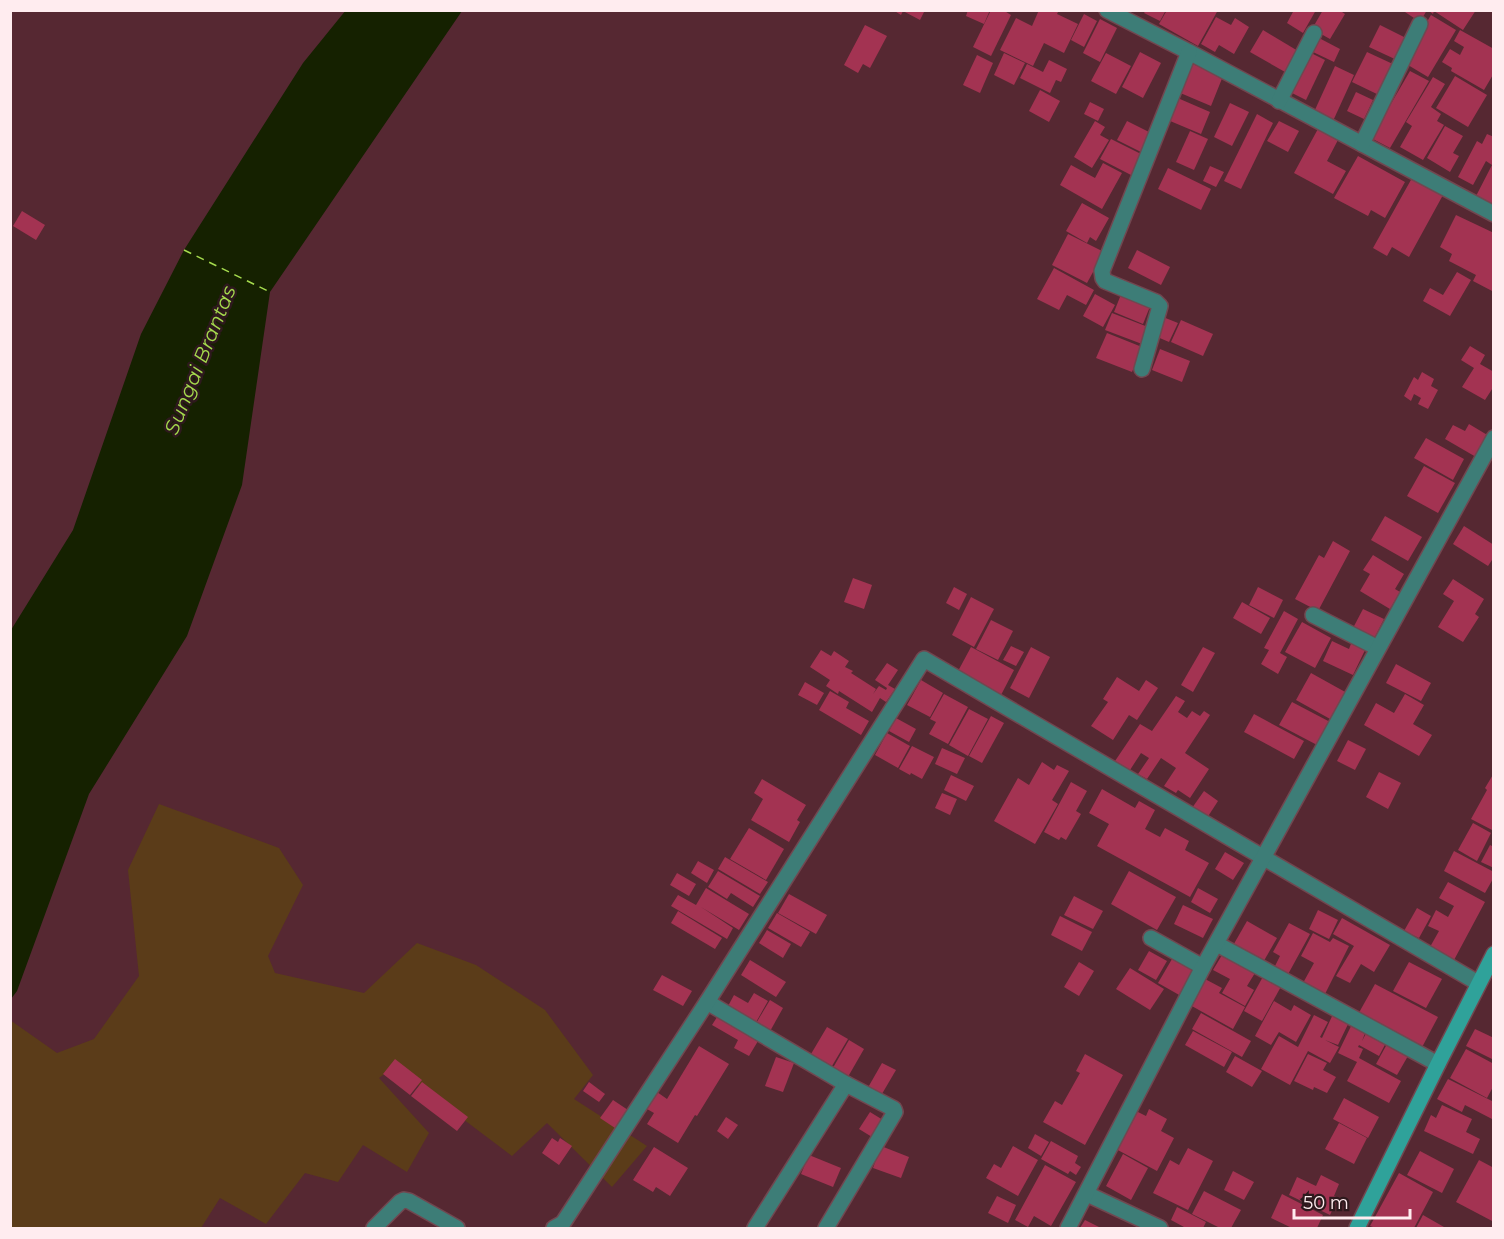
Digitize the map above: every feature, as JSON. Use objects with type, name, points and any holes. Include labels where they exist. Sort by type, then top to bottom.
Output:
[{"type":"main road","points":[[1357,1228],[1494,954]]},
{"type":"street","points":[[1107,10],[1494,214]]},
{"type":"street","points":[[1362,144],[1420,24]]},
{"type":"street","points":[[1279,101],[1314,33]]},
{"type":"street","points":[[1142,369],[1160,306],[1156,302],[1105,281],[1102,278],[1102,271],[1189,52]]},
{"type":"street","points":[[1068,1228],[1203,967],[1494,438]]},
{"type":"street","points":[[1313,615],[1378,648]]},
{"type":"street","points":[[563,1227],[924,658],[1478,983]]},
{"type":"street","points":[[1151,938],[1203,967]]},
{"type":"street","points":[[1216,944],[1438,1064]]},
{"type":"street","points":[[707,1002],[846,1084],[894,1109],[895,1112],[826,1228]]},
{"type":"street","points":[[756,1228],[846,1084]]},
{"type":"street","points":[[1087,1194],[1160,1228]]},
{"type":"street","points":[[374,1228],[404,1200],[457,1228]]},
{"type":"shaded area","points":[[159,804],[279,848],[303,885],[268,956],[275,973],[364,993],[417,943],[476,965],[545,1010],[593,1075],[574,1099],[647,1146],[612,1187],[547,1123],[512,1156],[394,1067],[379,1078],[429,1133],[407,1172],[363,1145],[338,1182],[305,1173],[266,1224],[220,1198],[201,1228],[11,1228],[10,1020],[57,1053],[94,1039],[139,976],[128,870]]},
{"type":"water","name":"Sungai Brantas","points":[[346,10],[462,11],[270,292],[242,485],[187,636],[89,794],[17,991],[11,999],[11,630],[73,530],[141,334],[184,250],[303,63]]},
{"type":"building","points":[[893,10],[925,10],[920,20],[903,11],[901,15]]},
{"type":"building","points":[[968,10],[990,10],[984,24],[966,16]]},
{"type":"building","points":[[991,10],[1003,10],[1011,15],[991,56],[973,47]]},
{"type":"building","points":[[1039,10],[1059,10],[1057,14],[1078,24],[1064,53],[1044,43],[1033,66],[1000,50],[1016,18],[1032,26]]},
{"type":"building","points":[[1146,10],[1166,10],[1160,21],[1144,13]]},
{"type":"building","points":[[1167,10],[1218,10],[1198,46],[1159,24]]},
{"type":"building","points":[[1294,10],[1316,10],[1303,33],[1287,23]]},
{"type":"building","points":[[1323,10],[1339,10],[1345,14],[1330,39],[1312,29]]},
{"type":"building","points":[[1402,10],[1427,10],[1420,22]]},
{"type":"building","points":[[1428,10],[1476,10],[1463,30],[1434,11],[1433,14]]},
{"type":"building","points":[[1084,14],[1097,21],[1084,47],[1071,40]]},
{"type":"building","points":[[1431,15],[1456,30],[1428,77],[1403,62]]},
{"type":"building","points":[[1216,17],[1231,25],[1235,18],[1249,27],[1234,54],[1219,45],[1215,52],[1201,44]]},
{"type":"building","points":[[1100,19],[1117,28],[1100,62],[1083,53]]},
{"type":"building","points":[[865,25],[887,36],[870,68],[863,64],[858,73],[844,65]]},
{"type":"building","points":[[1380,25],[1410,40],[1399,61],[1369,47]]},
{"type":"building","points":[[1263,30],[1298,51],[1285,72],[1250,52]]},
{"type":"building","points":[[1460,30],[1494,49],[1494,73],[1484,90],[1451,71],[1452,68],[1442,62],[1450,49],[1460,55],[1464,47],[1454,41]]},
{"type":"building","points":[[1319,38],[1340,49],[1334,62],[1313,52]]},
{"type":"building","points":[[1307,51],[1325,60],[1306,100],[1288,91]]},
{"type":"building","points":[[1140,52],[1161,63],[1143,98],[1122,87]]},
{"type":"building","points":[[1367,52],[1395,65],[1381,96],[1352,82]]},
{"type":"building","points":[[1004,53],[1025,63],[1014,85],[994,75]]},
{"type":"building","points":[[1106,53],[1131,66],[1116,94],[1091,81]]},
{"type":"building","points":[[977,55],[993,63],[980,93],[963,85]]},
{"type":"building","points":[[1049,60],[1067,69],[1061,82],[1056,80],[1050,93],[1020,78],[1027,64],[1043,72]]},
{"type":"building","points":[[1190,63],[1223,76],[1211,106],[1178,92]]},
{"type":"building","points":[[1335,66],[1354,75],[1333,121],[1314,112]]},
{"type":"building","points":[[1410,71],[1429,81],[1390,148],[1371,138]]},
{"type":"building","points":[[1455,76],[1487,95],[1468,127],[1436,108]]},
{"type":"building","points":[[1433,77],[1445,84],[1431,107],[1441,114],[1437,121],[1444,125],[1423,160],[1400,147],[1412,126],[1406,122]]},
{"type":"building","points":[[1040,90],[1060,101],[1049,122],[1029,111]]},
{"type":"building","points":[[1356,92],[1373,100],[1364,119],[1347,111]]},
{"type":"building","points":[[1173,96],[1210,112],[1201,134],[1163,118]]},
{"type":"building","points":[[1090,102],[1104,109],[1098,121],[1084,114]]},
{"type":"building","points":[[1230,103],[1249,112],[1232,146],[1214,137]]},
{"type":"building","points":[[1257,114],[1273,123],[1241,189],[1224,181]]},
{"type":"building","points":[[1095,121],[1105,127],[1100,135],[1109,140],[1092,168],[1074,157]]},
{"type":"building","points":[[1127,121],[1153,134],[1143,153],[1117,140]]},
{"type":"building","points":[[1279,121],[1299,131],[1288,152],[1267,141]]},
{"type":"building","points":[[1445,126],[1463,136],[1453,153],[1459,156],[1450,172],[1427,158]]},
{"type":"building","points":[[1319,127],[1339,138],[1327,161],[1346,171],[1333,194],[1294,173]]},
{"type":"building","points":[[1190,131],[1208,139],[1194,170],[1176,162]]},
{"type":"building","points":[[1487,134],[1494,137],[1494,207],[1475,198],[1492,165],[1486,161],[1473,185],[1458,177],[1477,141],[1482,144]]},
{"type":"building","points":[[1111,139],[1141,154],[1131,175],[1100,159]]},
{"type":"building","points":[[1358,156],[1405,182],[1385,218],[1371,210],[1368,216],[1334,198]]},
{"type":"building","points":[[1103,163],[1122,173],[1102,209],[1060,185],[1071,165],[1095,178]]},
{"type":"building","points":[[1210,166],[1224,172],[1216,187],[1203,181]]},
{"type":"building","points":[[1168,168],[1211,189],[1201,210],[1158,189]]},
{"type":"building","points":[[1412,178],[1443,195],[1409,257],[1392,247],[1387,256],[1373,248]]},
{"type":"building","points":[[1082,203],[1109,218],[1096,241],[1090,237],[1087,243],[1066,231]]},
{"type":"building","points":[[22,211],[45,225],[36,240],[13,226]]},
{"type":"building","points":[[1456,215],[1494,233],[1494,292],[1473,281],[1476,275],[1449,261],[1452,254],[1440,247]]},
{"type":"building","points":[[1068,234],[1104,252],[1087,283],[1052,265]]},
{"type":"building","points":[[1137,250],[1170,267],[1161,285],[1128,268]]},
{"type":"building","points":[[1054,268],[1094,290],[1086,305],[1067,295],[1059,310],[1037,299]]},
{"type":"building","points":[[1457,272],[1471,280],[1450,316],[1423,301],[1430,288],[1443,295]]},
{"type":"building","points":[[1122,292],[1151,304],[1143,324],[1114,312]]},
{"type":"building","points":[[1095,294],[1115,305],[1103,327],[1083,316]]},
{"type":"building","points":[[1112,313],[1148,327],[1142,344],[1105,330]]},
{"type":"building","points":[[1163,317],[1178,323],[1169,342],[1155,336]]},
{"type":"building","points":[[1181,320],[1213,334],[1203,356],[1171,342]]},
{"type":"building","points":[[1107,333],[1142,347],[1132,372],[1096,358]]},
{"type":"building","points":[[1470,346],[1485,355],[1480,364],[1494,372],[1494,386],[1485,400],[1462,387],[1474,368],[1461,360]]},
{"type":"building","points":[[1160,349],[1190,361],[1182,382],[1152,370]]},
{"type":"building","points":[[1422,372],[1434,379],[1431,386],[1438,390],[1428,409],[1418,404],[1421,398],[1414,394],[1411,401],[1404,396],[1414,377],[1418,380]]},
{"type":"building","points":[[1469,424],[1489,436],[1476,457],[1445,439],[1453,425],[1465,431]]},
{"type":"building","points":[[1426,438],[1464,459],[1453,480],[1414,458]]},
{"type":"building","points":[[1424,466],[1455,483],[1438,513],[1407,496]]},
{"type":"building","points":[[1385,516],[1422,537],[1408,561],[1371,540]]},
{"type":"building","points":[[1464,526],[1494,545],[1494,557],[1488,566],[1453,544]]},
{"type":"building","points":[[1333,541],[1350,551],[1318,611],[1295,599],[1319,555],[1324,558]]},
{"type":"building","points":[[1373,555],[1404,574],[1395,589],[1400,592],[1390,609],[1360,591],[1370,574],[1363,570]]},
{"type":"building","points":[[853,578],[872,585],[864,609],[844,602]]},
{"type":"building","points":[[1453,579],[1484,599],[1475,614],[1479,617],[1463,642],[1438,627],[1454,601],[1443,594]]},
{"type":"building","points":[[954,587],[967,594],[959,610],[946,603]]},
{"type":"building","points":[[1258,587],[1283,600],[1274,618],[1249,605]]},
{"type":"building","points":[[971,597],[994,609],[974,647],[952,635]]},
{"type":"building","points":[[1242,602],[1270,618],[1261,634],[1233,618]]},
{"type":"building","points":[[1363,609],[1384,619],[1374,639],[1353,628]]},
{"type":"building","points":[[1284,611],[1298,619],[1280,653],[1287,657],[1278,674],[1261,664],[1269,650],[1264,648]]},
{"type":"building","points":[[991,620],[1013,631],[998,660],[976,649]]},
{"type":"building","points":[[1302,622],[1331,638],[1315,668],[1285,652]]},
{"type":"building","points":[[1332,641],[1349,649],[1352,641],[1366,648],[1353,675],[1323,661]]},
{"type":"building","points":[[1011,646],[1024,652],[1016,666],[1003,660]]},
{"type":"building","points":[[971,647],[1014,670],[1001,695],[957,673]]},
{"type":"building","points":[[1031,647],[1050,657],[1029,698],[1010,688]]},
{"type":"building","points":[[1203,647],[1215,653],[1193,692],[1181,685]]},
{"type":"building","points":[[821,650],[831,656],[834,651],[849,661],[845,667],[876,689],[873,694],[879,686],[886,690],[887,688],[875,680],[887,663],[898,670],[888,685],[895,689],[886,702],[880,698],[872,712],[839,691],[838,694],[826,686],[830,680],[810,667]]},
{"type":"building","points":[[1396,664],[1431,683],[1421,701],[1386,683]]},
{"type":"building","points":[[1311,673],[1347,693],[1332,720],[1296,700]]},
{"type":"building","points":[[1117,677],[1139,691],[1146,680],[1158,688],[1137,720],[1129,715],[1113,740],[1091,726],[1108,702],[1103,699]]},
{"type":"building","points":[[921,680],[943,693],[930,717],[907,705]]},
{"type":"building","points":[[805,682],[824,693],[817,705],[798,695]]},
{"type":"building","points":[[830,691],[849,702],[846,708],[869,721],[861,735],[819,710]]},
{"type":"building","points":[[944,694],[968,707],[948,744],[929,734],[936,722],[930,719]]},
{"type":"building","points":[[1405,694],[1424,705],[1413,724],[1432,735],[1419,756],[1364,725],[1376,703],[1394,713]]},
{"type":"building","points":[[1176,696],[1185,701],[1178,712],[1187,718],[1192,711],[1200,716],[1204,711],[1210,715],[1185,753],[1209,769],[1190,798],[1178,790],[1176,793],[1164,786],[1176,768],[1161,758],[1147,779],[1138,774],[1149,758],[1141,753],[1130,770],[1115,761],[1140,724],[1152,731]]},
{"type":"building","points":[[1292,702],[1332,723],[1319,746],[1279,725]]},
{"type":"building","points":[[969,709],[988,719],[968,756],[949,745]]},
{"type":"building","points":[[1254,714],[1304,741],[1294,759],[1244,732]]},
{"type":"building","points":[[991,716],[1004,723],[982,763],[969,756]]},
{"type":"building","points":[[896,718],[916,729],[909,742],[889,731]]},
{"type":"building","points":[[887,733],[910,746],[898,768],[875,755]]},
{"type":"building","points":[[1348,740],[1366,749],[1355,770],[1337,761]]},
{"type":"building","points":[[912,746],[934,757],[922,779],[899,769]]},
{"type":"building","points":[[942,748],[965,758],[957,774],[935,764]]},
{"type":"building","points":[[1042,762],[1054,770],[1057,765],[1069,771],[1052,800],[1058,804],[1035,844],[994,821],[1018,778],[1029,785]]},
{"type":"building","points":[[1379,772],[1401,783],[1388,809],[1366,797]]},
{"type":"building","points":[[1494,773],[1494,831],[1471,819]]},
{"type":"building","points":[[951,775],[974,786],[966,801],[944,790]]},
{"type":"building","points":[[762,779],[806,805],[797,820],[800,822],[789,842],[751,820],[763,799],[754,793]]},
{"type":"building","points":[[1071,782],[1087,791],[1076,811],[1081,814],[1066,840],[1061,837],[1059,840],[1044,832]]},
{"type":"building","points":[[1102,789],[1135,808],[1139,801],[1155,810],[1145,829],[1160,837],[1165,828],[1189,841],[1185,850],[1209,863],[1190,897],[1097,846],[1109,824],[1089,813]]},
{"type":"building","points":[[1204,791],[1218,801],[1207,818],[1192,808]]},
{"type":"building","points":[[942,793],[957,799],[950,815],[935,808]]},
{"type":"building","points":[[1473,823],[1491,833],[1477,861],[1458,850]]},
{"type":"building","points":[[749,828],[784,849],[766,880],[730,859]]},
{"type":"building","points":[[1490,845],[1494,847],[1494,868],[1481,862]]},
{"type":"building","points":[[1454,851],[1494,872],[1494,877],[1485,893],[1444,871]]},
{"type":"building","points":[[1225,852],[1244,863],[1233,880],[1215,869]]},
{"type":"building","points":[[725,857],[768,882],[760,894],[718,869]]},
{"type":"building","points":[[698,861],[714,870],[707,883],[691,873]]},
{"type":"building","points":[[718,871],[760,896],[753,907],[731,893],[727,899],[708,887]]},
{"type":"building","points":[[1129,871],[1176,897],[1157,930],[1111,904]]},
{"type":"building","points":[[677,873],[696,884],[689,896],[670,885]]},
{"type":"building","points":[[1448,882],[1485,902],[1454,960],[1430,947],[1439,931],[1428,926],[1436,910],[1448,917],[1454,906],[1439,898]]},
{"type":"building","points":[[706,888],[749,914],[739,930],[701,907],[733,928],[727,939],[671,906],[678,895],[696,905]]},
{"type":"building","points":[[1198,888],[1218,899],[1210,913],[1191,902]]},
{"type":"building","points":[[789,894],[827,915],[816,934],[778,913]]},
{"type":"building","points":[[1074,896],[1103,911],[1093,929],[1064,915]]},
{"type":"building","points":[[1183,905],[1213,919],[1203,938],[1174,924]]},
{"type":"building","points":[[1417,908],[1431,916],[1419,938],[1404,931]]},
{"type":"building","points":[[1318,910],[1338,920],[1329,939],[1309,929]]},
{"type":"building","points":[[678,911],[722,938],[715,949],[671,923]]},
{"type":"building","points":[[777,913],[810,932],[801,947],[768,928]]},
{"type":"building","points":[[1060,916],[1092,932],[1082,951],[1051,935]]},
{"type":"building","points":[[1342,918],[1390,945],[1374,972],[1361,964],[1350,983],[1336,976],[1354,946],[1333,934]]},
{"type":"building","points":[[1247,921],[1277,938],[1261,966],[1231,949]]},
{"type":"building","points":[[1289,923],[1310,934],[1286,978],[1273,970],[1280,956],[1273,952]]},
{"type":"building","points":[[767,930],[791,944],[783,958],[759,943]]},
{"type":"building","points":[[1313,933],[1330,942],[1333,938],[1349,946],[1325,994],[1303,983],[1314,963],[1301,956]]},
{"type":"building","points":[[1225,950],[1258,968],[1247,986],[1254,990],[1245,1006],[1222,993],[1230,979],[1213,970]]},
{"type":"building","points":[[1149,951],[1167,961],[1156,980],[1138,970]]},
{"type":"building","points":[[1172,959],[1194,971],[1181,996],[1158,983]]},
{"type":"building","points":[[750,960],[786,982],[776,997],[741,975]]},
{"type":"building","points":[[1079,962],[1094,971],[1079,996],[1064,987]]},
{"type":"building","points":[[1409,962],[1442,979],[1426,1008],[1393,991]]},
{"type":"building","points":[[1130,968],[1164,989],[1150,1010],[1116,989]]},
{"type":"building","points":[[1265,973],[1283,983],[1262,1021],[1244,1011]]},
{"type":"building","points":[[662,975],[692,991],[683,1006],[653,990]]},
{"type":"building","points":[[1205,979],[1222,988],[1219,993],[1245,1007],[1233,1029],[1190,1005]]},
{"type":"building","points":[[1375,984],[1438,1017],[1420,1051],[1356,1018]]},
{"type":"building","points":[[754,993],[768,1001],[755,1024],[727,1008],[734,995],[748,1003]]},
{"type":"building","points":[[770,1000],[783,1008],[769,1033],[755,1025]]},
{"type":"building","points":[[1274,1001],[1291,1011],[1294,1005],[1311,1015],[1296,1042],[1279,1032],[1271,1045],[1255,1036]]},
{"type":"building","points":[[1334,1012],[1350,1020],[1338,1045],[1325,1040],[1339,1047],[1330,1063],[1308,1051],[1290,1085],[1261,1069],[1279,1036],[1298,1047],[1314,1015],[1328,1022],[1320,1037],[1322,1038]]},
{"type":"building","points":[[1201,1013],[1251,1041],[1242,1057],[1192,1029]]},
{"type":"building","points":[[719,1014],[761,1036],[749,1056],[734,1048],[738,1040],[712,1025]]},
{"type":"building","points":[[1353,1022],[1367,1028],[1362,1041],[1369,1028],[1388,1039],[1379,1056],[1359,1045],[1358,1047],[1363,1049],[1359,1058],[1401,1081],[1389,1103],[1347,1081],[1357,1062],[1338,1053]]},
{"type":"building","points":[[827,1027],[848,1039],[829,1071],[808,1059]]},
{"type":"building","points":[[1475,1029],[1494,1038],[1494,1060],[1466,1046]]},
{"type":"building","points":[[1193,1031],[1232,1052],[1224,1067],[1185,1045]]},
{"type":"building","points":[[849,1040],[864,1049],[845,1082],[830,1073]]},
{"type":"building","points":[[1387,1044],[1408,1056],[1397,1075],[1376,1064]]},
{"type":"building","points":[[699,1046],[729,1064],[678,1143],[647,1124],[654,1113],[647,1109],[657,1092],[667,1099]]},
{"type":"building","points":[[1466,1049],[1494,1064],[1494,1085],[1487,1098],[1450,1078]]},
{"type":"building","points":[[1085,1054],[1123,1075],[1085,1145],[1043,1122],[1055,1101],[1062,1105],[1080,1073],[1076,1071]]},
{"type":"building","points":[[1308,1054],[1327,1063],[1323,1070],[1336,1077],[1327,1093],[1314,1087],[1313,1090],[1294,1081]]},
{"type":"building","points":[[1235,1056],[1262,1071],[1252,1087],[1226,1072]]},
{"type":"building","points":[[776,1057],[794,1063],[783,1092],[765,1086]]},
{"type":"building","points":[[395,1059],[422,1080],[410,1095],[383,1074]]},
{"type":"building","points":[[882,1063],[896,1070],[879,1099],[866,1091]]},
{"type":"building","points":[[1448,1079],[1494,1102],[1492,1119],[1465,1105],[1462,1112],[1437,1099]]},
{"type":"building","points":[[422,1082],[468,1117],[457,1131],[411,1096]]},
{"type":"building","points":[[589,1082],[605,1094],[599,1102],[583,1091]]},
{"type":"building","points":[[1344,1098],[1379,1117],[1368,1138],[1333,1119]]},
{"type":"building","points":[[613,1100],[628,1110],[615,1128],[600,1118]]},
{"type":"building","points":[[1442,1105],[1472,1119],[1466,1132],[1480,1139],[1473,1154],[1424,1131],[1431,1115],[1436,1118]]},
{"type":"building","points":[[1149,1109],[1167,1119],[1161,1131],[1174,1138],[1157,1171],[1114,1148],[1134,1110],[1146,1116]]},
{"type":"building","points":[[870,1112],[883,1120],[872,1137],[859,1129]]},
{"type":"building","points":[[726,1117],[738,1125],[728,1139],[717,1131]]},
{"type":"building","points":[[1339,1123],[1367,1138],[1354,1164],[1325,1149]]},
{"type":"building","points":[[1035,1134],[1049,1142],[1041,1156],[1028,1148]]},
{"type":"building","points":[[552,1138],[558,1142],[560,1138],[572,1146],[559,1165],[542,1153]]},
{"type":"building","points":[[1051,1141],[1078,1156],[1075,1163],[1081,1167],[1076,1175],[1070,1171],[1068,1174],[1041,1159]]},
{"type":"building","points":[[881,1146],[909,1157],[901,1178],[873,1168]]},
{"type":"building","points":[[1013,1146],[1038,1160],[1018,1196],[986,1178],[994,1164],[1001,1168]]},
{"type":"building","points":[[654,1147],[688,1168],[670,1196],[656,1187],[653,1192],[633,1180]]},
{"type":"building","points":[[1188,1148],[1213,1161],[1188,1210],[1153,1193],[1170,1160],[1179,1165]]},
{"type":"building","points":[[1420,1151],[1454,1169],[1442,1193],[1407,1175]]},
{"type":"building","points":[[1123,1154],[1148,1168],[1131,1200],[1106,1186]]},
{"type":"building","points":[[809,1155],[841,1168],[833,1187],[801,1174]]},
{"type":"building","points":[[1479,1160],[1494,1168],[1494,1222],[1456,1202]]},
{"type":"building","points":[[1045,1165],[1076,1182],[1051,1226],[1034,1216],[1028,1227],[1015,1220]]},
{"type":"building","points":[[1233,1171],[1254,1182],[1244,1200],[1224,1190]]},
{"type":"building","points":[[1399,1173],[1433,1192],[1414,1228],[1370,1226]]},
{"type":"building","points":[[1321,1175],[1339,1184],[1334,1196],[1338,1198],[1330,1215],[1289,1195],[1297,1177],[1316,1186]]},
{"type":"building","points":[[1204,1191],[1241,1210],[1231,1228],[1220,1228],[1192,1214]]},
{"type":"building","points":[[1282,1194],[1323,1215],[1317,1228],[1292,1228],[1271,1218]]},
{"type":"building","points":[[997,1196],[1016,1205],[1008,1223],[988,1213]]},
{"type":"building","points":[[1177,1207],[1206,1222],[1203,1228],[1184,1228],[1171,1220]]},
{"type":"building","points":[[1423,1215],[1444,1227],[1416,1228]]},
{"type":"building","points":[[1085,1220],[1101,1228],[1080,1228]]},
{"type":"ferry route","points":[[184,250],[270,292]]}]
